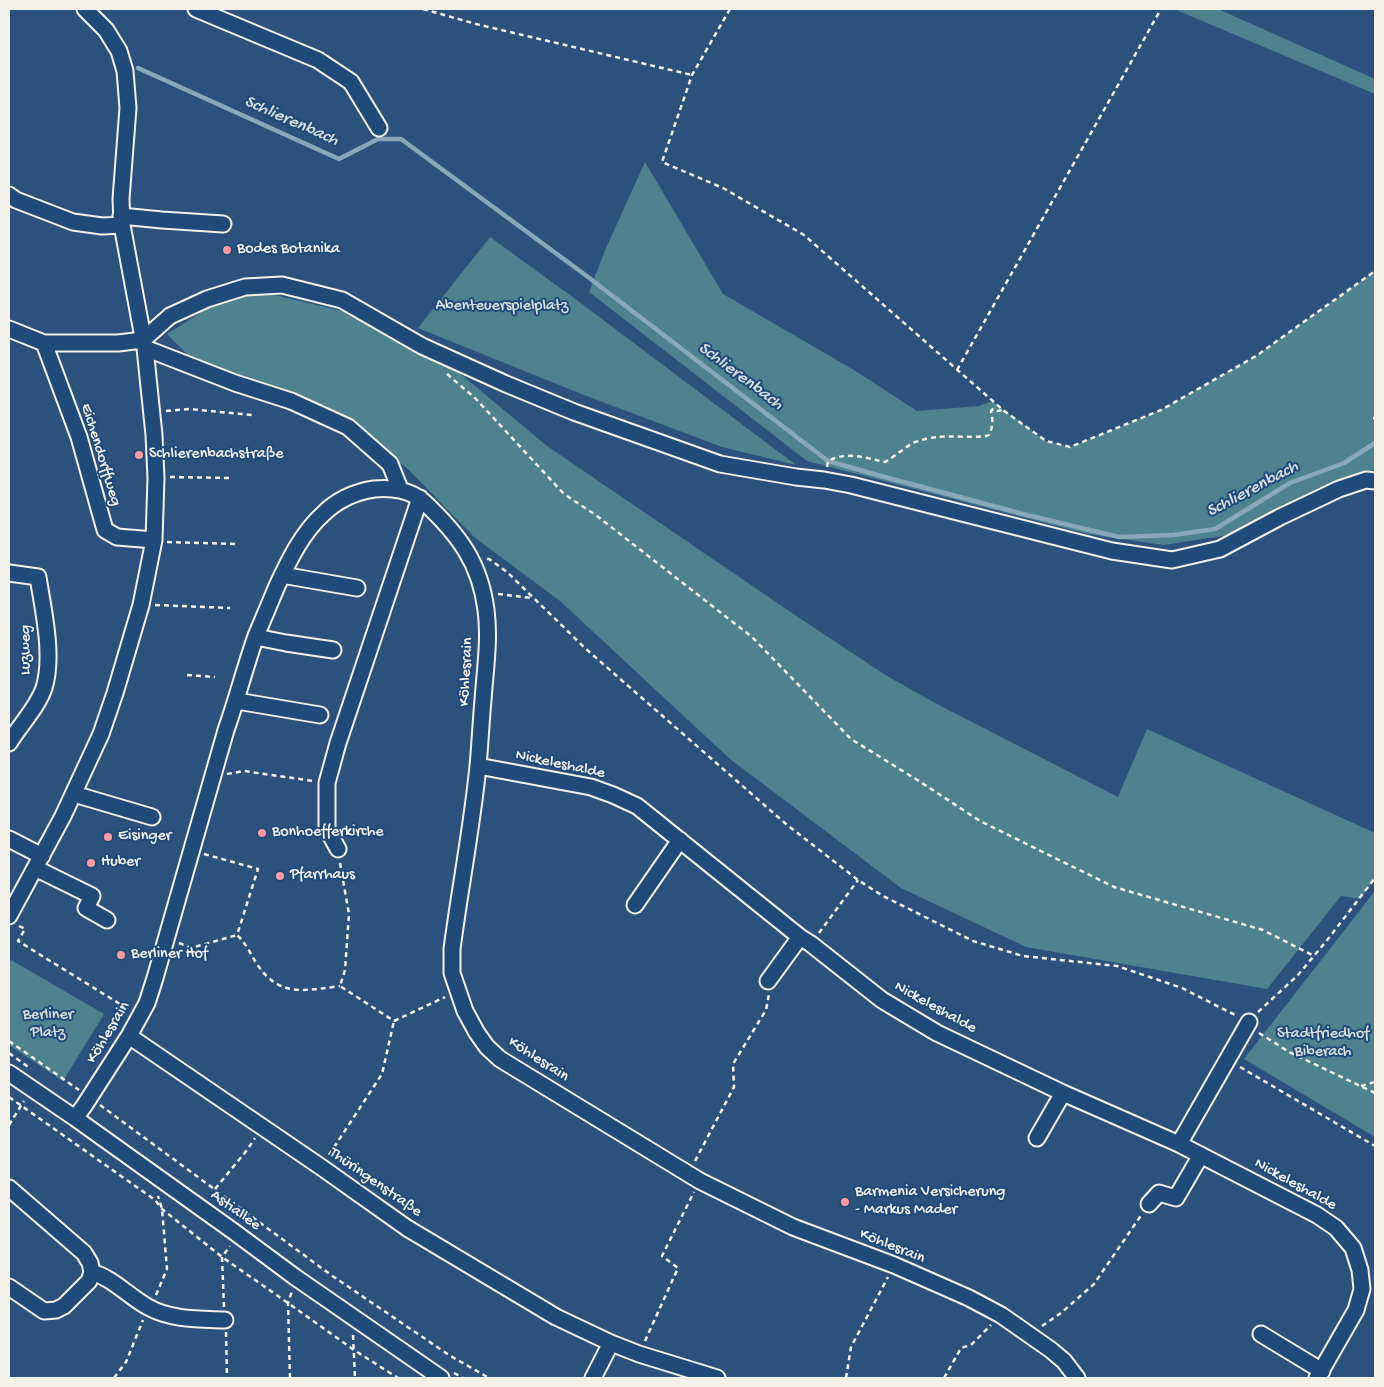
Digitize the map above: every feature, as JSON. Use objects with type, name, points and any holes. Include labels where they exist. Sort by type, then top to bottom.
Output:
[{"type":"street","points":[[196,9],[318,60],[351,82],[379,128]]},
{"type":"street","points":[[9,916],[64,816],[101,734],[141,605],[154,540],[156,478],[152,413],[144,344],[121,220],[128,108],[126,71],[119,51],[94,11]]},
{"type":"street","points":[[9,196],[73,222],[102,226],[121,220],[162,220],[223,224]]},
{"type":"street","points":[[144,344],[170,316],[207,299],[245,287],[282,285],[342,300],[422,346],[489,376],[574,412],[720,464],[824,480],[1112,551],[1172,560],[1220,549],[1280,517],[1339,489],[1366,480],[1375,481]]},
{"type":"street","points":[[9,329],[44,343],[144,344],[235,383],[291,401],[348,428],[390,464],[400,489]]},
{"type":"street","name":"Eichendorffweg","points":[[44,343],[79,436],[105,530],[117,537],[154,540]]},
{"type":"street","name":"Köhlesrain","points":[[75,1118],[90,1098],[129,1036],[147,1003],[226,730],[237,701],[256,636],[294,551],[323,514],[340,500],[360,492],[380,488],[400,489],[420,498],[460,540],[470,557],[484,593],[487,612],[487,645],[478,766],[452,949],[452,974],[465,1011],[476,1033],[500,1059],[694,1177],[793,1227],[894,1265],[969,1298],[1001,1315],[1030,1334],[1064,1361],[1077,1378]]},
{"type":"street","points":[[338,850],[327,829],[327,783],[341,734],[420,498]]},
{"type":"street","name":"Luzweg","points":[[9,573],[38,577],[46,632],[47,654],[44,688],[36,704],[9,743]]},
{"type":"street","points":[[282,575],[357,588]]},
{"type":"street","points":[[256,636],[286,644],[333,650]]},
{"type":"street","points":[[237,701],[320,715]]},
{"type":"street","name":"Nickeleshalde","points":[[478,766],[592,787],[637,806],[882,1000],[936,1033],[1063,1093],[1179,1144],[1317,1215],[1336,1228],[1353,1248],[1360,1270],[1362,1289],[1356,1310],[1320,1375],[1260,1334]]},
{"type":"street","points":[[74,794],[152,817]]},
{"type":"street","points":[[9,839],[38,862],[92,896],[86,908],[107,920]]},
{"type":"street","points":[[635,905],[680,840]]},
{"type":"street","points":[[768,981],[805,940]]},
{"type":"street","points":[[1179,1144],[1249,1022]]},
{"type":"street","name":"Thüringenstraße","points":[[129,1036],[407,1228],[502,1286],[556,1317],[611,1343],[639,1354],[717,1378]]},
{"type":"street","name":"Astiallee","points":[[9,1073],[233,1231],[295,1278],[441,1378]]},
{"type":"street","points":[[1037,1138],[1063,1093]]},
{"type":"street","points":[[1150,1204],[1159,1192],[1176,1198],[1201,1155]]},
{"type":"street","points":[[9,1188],[84,1253],[92,1272],[89,1281],[83,1288],[64,1306],[51,1312],[44,1311],[9,1287]]},
{"type":"street","points":[[92,1272],[105,1276],[149,1307],[171,1317],[225,1320]]},
{"type":"street","points":[[594,1378],[611,1343]]},
{"type":"path","points":[[423,9],[476,24],[692,75]]},
{"type":"path","points":[[730,9],[692,75],[662,162],[723,188],[804,235],[1003,410],[1046,441],[1070,446],[1161,410],[1256,356],[1375,270]]},
{"type":"path","points":[[957,370],[1161,9]]},
{"type":"path","points":[[441,370],[475,398],[564,494],[597,516],[752,637],[851,739],[980,821],[1114,887],[1262,930],[1314,956]]},
{"type":"path","points":[[152,413],[189,409],[252,415]]},
{"type":"path","points":[[824,480],[828,461],[838,456],[853,456],[885,462],[901,453],[913,443],[936,437],[984,438],[989,435],[992,428],[991,411],[1003,410]]},
{"type":"path","points":[[156,478],[231,478]]},
{"type":"path","points":[[154,540],[172,543],[238,544]]},
{"type":"path","points":[[470,557],[489,559],[507,572],[586,649],[778,817],[858,880],[883,896],[973,941],[1022,956],[1117,966],[1182,988],[1249,1022],[1262,1036],[1289,1052],[1375,1093]]},
{"type":"path","points":[[484,593],[506,594],[534,599]]},
{"type":"path","points":[[141,605],[230,608]]},
{"type":"path","points":[[187,675],[216,677]]},
{"type":"path","points":[[213,777],[244,770],[309,780]]},
{"type":"path","points":[[338,850],[349,914],[345,970],[340,986]]},
{"type":"path","points":[[192,851],[258,868],[237,935]]},
{"type":"path","points":[[1249,1022],[1266,1003],[1298,975],[1375,878]]},
{"type":"path","points":[[805,940],[858,880]]},
{"type":"path","points":[[25,929],[18,941],[140,1016]]},
{"type":"path","points":[[237,935],[244,942],[268,978],[280,986],[291,990],[304,991],[340,986],[394,1021]]},
{"type":"path","points":[[166,938],[191,948],[237,935]]},
{"type":"path","points":[[639,1354],[678,1268],[662,1256],[694,1177],[734,1087],[733,1064],[766,1010],[769,994],[768,981]]},
{"type":"path","points":[[394,1021],[444,997]]},
{"type":"path","points":[[321,1167],[382,1074],[394,1021]]},
{"type":"path","points":[[9,1041],[90,1098],[331,1275],[449,1355],[489,1378]]},
{"type":"path","points":[[1228,1060],[1375,1146]]},
{"type":"path","points":[[1361,1086],[1375,1082]]},
{"type":"path","points":[[9,1125],[32,1089]]},
{"type":"path","points":[[9,1097],[154,1200],[162,1209],[222,1257],[354,1350],[398,1378]]},
{"type":"path","points":[[214,1189],[247,1150]]},
{"type":"path","points":[[149,1307],[167,1269],[162,1209],[157,1190]]},
{"type":"path","points":[[1030,1334],[1061,1313],[1094,1284],[1150,1204]]},
{"type":"path","points":[[225,1320],[222,1257],[230,1246]]},
{"type":"path","points":[[846,1378],[851,1347],[894,1265]]},
{"type":"path","points":[[290,1378],[288,1303],[292,1291]]},
{"type":"path","points":[[944,1378],[962,1348],[971,1345],[1001,1315]]},
{"type":"path","points":[[114,1378],[126,1362],[140,1328]]},
{"type":"path","points":[[354,1334],[355,1378]]},
{"type":"path","points":[[226,1346],[227,1378]]},
{"type":"green space","points":[[1174,9],[1218,9],[1375,79],[1375,94]]},
{"type":"green space","points":[[645,162],[723,294],[854,370],[917,411],[979,406],[992,401],[1046,441],[1070,447],[1161,410],[1256,356],[1375,271],[1375,469],[1241,533],[1164,545],[1088,534],[807,461],[589,292],[606,248]]},
{"type":"green space","name":"Abenteuerspielplatz","points":[[490,237],[796,465],[722,447],[584,395],[418,328]]},
{"type":"green space","points":[[262,292],[342,311],[451,366],[547,446],[887,676],[935,703],[1118,797],[1147,729],[1375,833],[1375,878],[1360,899],[1341,896],[1267,989],[1026,947],[901,888],[730,759],[560,601],[474,537],[408,469],[343,420],[195,362],[167,334],[219,301]]},
{"type":"green space","name":"Stadtfriedhof Biberach","points":[[1375,891],[1375,1137],[1244,1059]]},
{"type":"green space","name":"Berliner Platz","points":[[11,960],[104,1014],[63,1081],[9,1045],[9,965]]},
{"type":"waterway","name":"Schlierenbach","points":[[138,68],[339,159],[378,139],[401,139],[584,274],[828,461],[1023,514],[1119,537],[1174,535],[1215,529],[1290,483],[1344,463],[1375,443]]},
{"type":"place","name":"Bodes Botanika","points":[[227,250]]},
{"type":"place","name":"Schlierenbachstraße","points":[[139,455]]},
{"type":"place","name":"Bonhoefferkirche","points":[[262,833]]},
{"type":"place","name":"Eisinger","points":[[108,837]]},
{"type":"place","name":"Huber","points":[[91,863]]},
{"type":"place","name":"Pfarrhaus","points":[[280,876]]},
{"type":"place","name":"Berliner Hof","points":[[121,955]]},
{"type":"place","name":"Barmenia Versicherung - Markus Mader","points":[[845,1202]]}]
